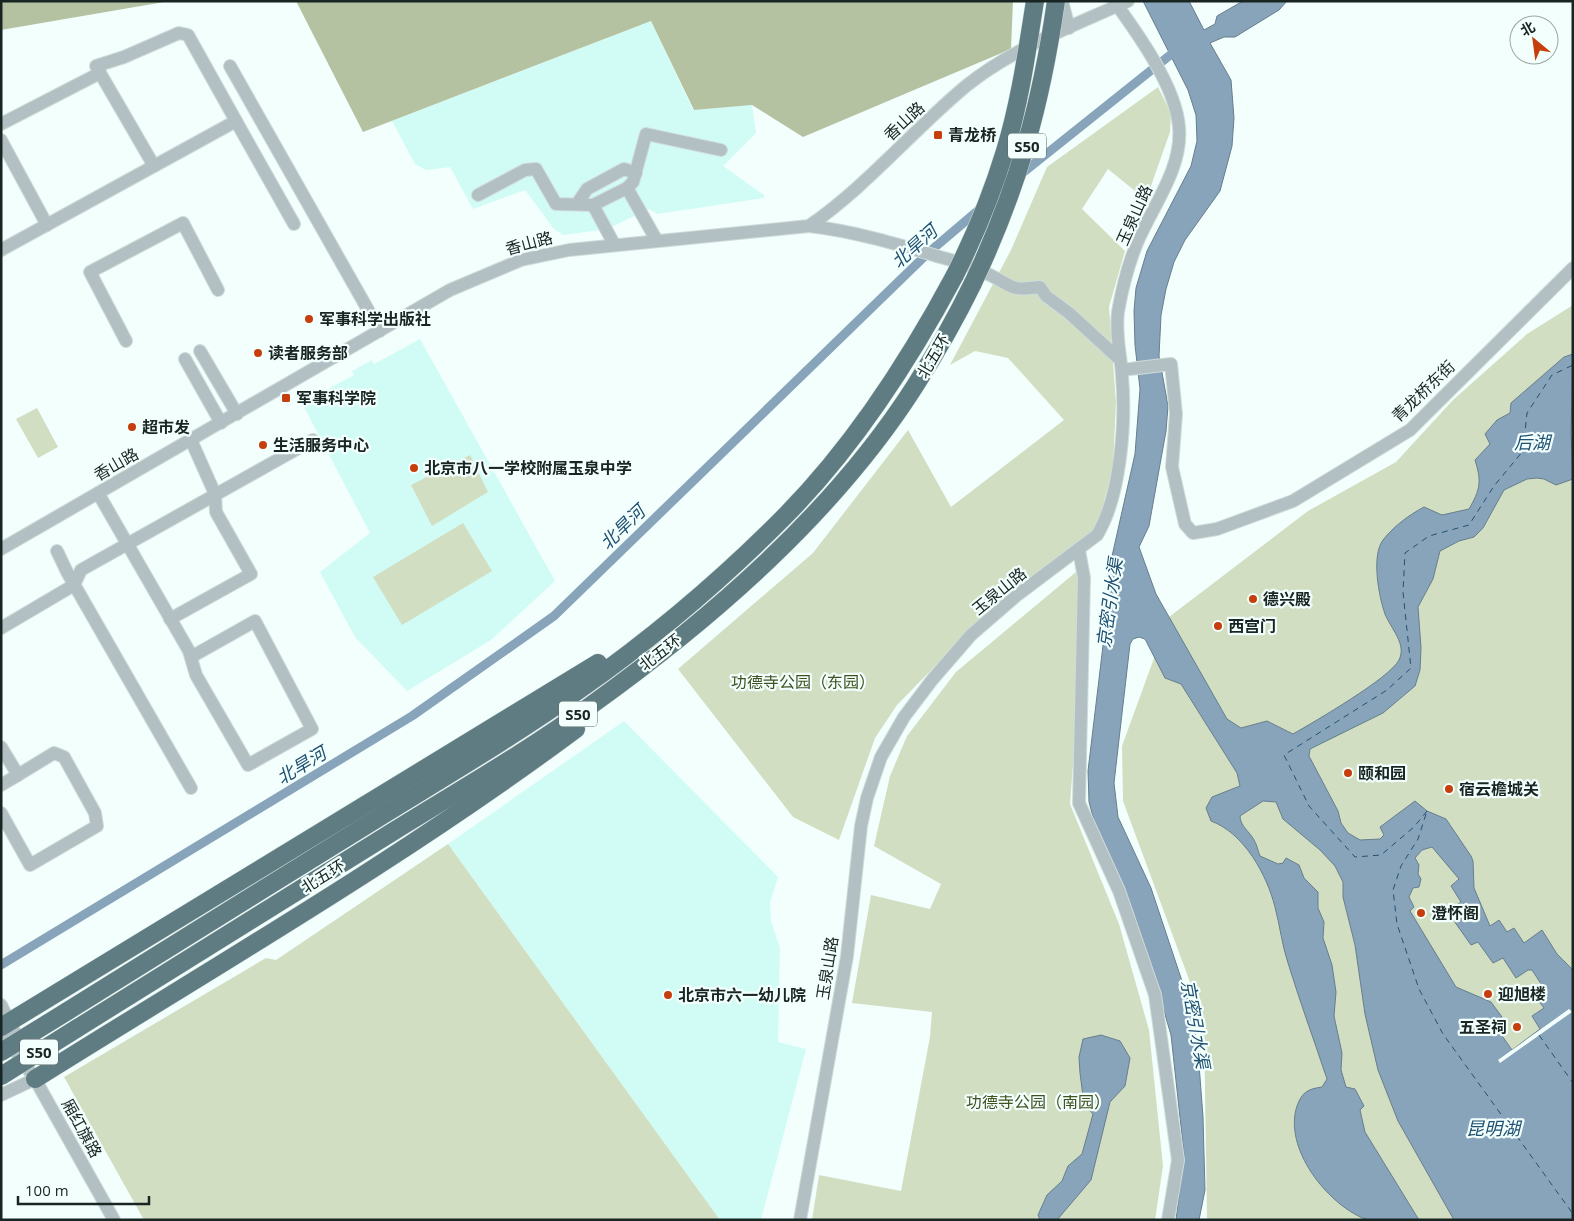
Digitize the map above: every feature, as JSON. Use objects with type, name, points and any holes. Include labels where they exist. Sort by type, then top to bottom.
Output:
[{"type":"highway","name":"北五环","points":[[1,1052],[502,741],[579,690],[680,613],[787,514],[844,449],[895,379],[928,326],[955,275],[971,242],[1006,150],[1030,42],[1036,1]]},
{"type":"highway","name":"北五环","points":[[1,1076],[513,757],[589,707],[679,639],[723,602],[800,528],[860,461],[915,387],[973,283],[996,234],[1023,161],[1045,74],[1056,1]]},
{"type":"highway","points":[[4,1026],[680,613]]},
{"type":"highway","points":[[35,1079],[367,873],[531,763],[598,712],[679,639]]},
{"type":"street","points":[[1062,1],[1069,28]]},
{"type":"street","name":"香山路","points":[[1,549],[450,290],[491,271],[521,260],[555,252],[614,244],[809,226],[835,208],[967,86],[1000,63],[1120,3]]},
{"type":"street","name":"玉泉山路","points":[[800,1220],[847,956],[861,826],[867,798],[881,757],[891,737],[912,706],[972,635],[1016,596],[1080,550],[1097,534],[1106,521],[1112,501],[1123,418],[1122,370],[1117,326],[1123,286],[1137,244],[1167,180],[1179,146],[1178,114],[1164,82],[1120,3]]},
{"type":"street","points":[[154,166],[96,66],[124,57],[179,33],[188,35],[294,224]]},
{"type":"street","points":[[230,66],[380,331]]},
{"type":"street","points":[[1,124],[100,73]]},
{"type":"street","points":[[1,250],[236,121]]},
{"type":"street","points":[[478,195],[525,170],[536,169],[556,204],[593,205],[628,188],[633,182],[646,134],[720,150]]},
{"type":"street","points":[[1,140],[47,225]]},
{"type":"street","points":[[577,204],[587,189],[624,169],[636,173]]},
{"type":"street","points":[[628,188],[656,241]]},
{"type":"street","points":[[593,205],[614,244]]},
{"type":"street","points":[[126,341],[90,272],[183,224],[218,290]]},
{"type":"street","points":[[809,226],[845,231],[940,257],[991,275],[1013,288],[1021,290],[1040,287],[1046,296],[1069,313],[1117,357]]},
{"type":"street","name":"青龙桥东街","points":[[1122,370],[1171,364],[1176,414],[1172,467],[1185,524],[1193,533],[1217,529],[1293,501],[1410,430],[1573,268]]},
{"type":"street","points":[[200,351],[237,414]]},
{"type":"street","points":[[186,359],[220,423]]},
{"type":"street","points":[[170,619],[251,574],[216,512],[215,494],[191,440]]},
{"type":"street","points":[[1,628],[74,585],[81,570],[313,440]]},
{"type":"street","points":[[98,493],[191,657],[196,675],[248,765],[312,729],[255,621],[191,657]]},
{"type":"street","points":[[1080,550],[1084,578],[1079,803],[1118,891],[1155,995],[1178,1160],[1168,1220]]},
{"type":"street","points":[[57,551],[74,585],[191,788]]},
{"type":"street","points":[[1,747],[18,775]]},
{"type":"street","points":[[1,785],[54,753],[64,757],[95,813],[97,826],[30,865],[1,814]]},
{"type":"street","name":"厢红旗路","points":[[1,1005],[4,1026],[114,1220]]},
{"type":"street","points":[[1,1095],[35,1079]]},
{"type":"shaded area","points":[[1,1],[170,1],[1,30]]},
{"type":"shaded area","points":[[296,1],[1013,1],[1011,49],[803,137],[752,105],[694,110],[651,21],[363,132]]},
{"type":"shaded area","points":[[651,21],[693,110],[752,105],[756,133],[723,166],[764,195],[764,198],[657,214],[649,209],[607,229],[563,235],[554,229],[525,190],[473,209],[450,167],[426,170],[415,164],[392,121]]},
{"type":"shaded area","name":"北京市八一学校附属玉泉中学","points":[[420,339],[555,581],[491,640],[407,691],[355,637],[320,572],[370,533],[302,403],[354,375],[352,371],[372,360],[374,364]]},
{"type":"shaded area","name":"北京市六一幼儿院","points":[[624,721],[778,877],[770,903],[771,921],[780,948],[778,1042],[806,1049],[761,1220],[720,1220],[448,844]]},
{"type":"green space","name":"功德寺公园（东园）","points":[[1158,87],[1171,113],[1170,132],[1146,200],[1108,169],[1082,209],[1125,251],[1109,307],[1116,403],[1113,466],[1098,525],[1054,564],[1042,568],[989,611],[897,705],[875,738],[839,840],[793,817],[678,669],[813,553],[908,430],[951,507],[1064,420],[1008,358],[975,351],[950,365],[1011,250],[1047,167]]},
{"type":"green space","name":"颐和园","points":[[1573,305],[1573,1220],[1207,1220],[1204,1020],[1123,801],[1122,746],[1169,617],[1308,511],[1396,462],[1453,400],[1527,334]]},
{"type":"green space","points":[[37,408],[58,447],[38,458],[16,419]]},
{"type":"green space","points":[[470,455],[488,492],[432,526],[411,485]]},
{"type":"green space","points":[[463,523],[492,571],[402,625],[373,577]]},
{"type":"green space","name":"功德寺公园（南园）","points":[[1088,562],[1070,804],[1119,924],[1149,1030],[1163,1166],[1155,1220],[812,1220],[819,1175],[901,1191],[930,1037],[932,1012],[852,1003],[871,895],[930,909],[941,884],[874,846],[890,776],[907,736],[956,672]]},
{"type":"green space","points":[[448,844],[720,1220],[144,1220],[64,1077],[266,958],[276,960]]},
{"type":"water","points":[[1143,1],[1189,1],[1204,30],[1215,24],[1217,16],[1243,1],[1287,1],[1279,10],[1235,37],[1224,37],[1210,43],[1231,80],[1234,118],[1232,146],[1220,191],[1185,240],[1174,262],[1166,289],[1161,315],[1159,356],[1168,406],[1166,431],[1149,526],[1139,547],[1156,594],[1227,719],[1241,728],[1267,721],[1293,734],[1367,688],[1393,668],[1399,660],[1401,648],[1400,642],[1385,614],[1380,598],[1377,556],[1383,540],[1402,521],[1424,507],[1442,515],[1469,509],[1479,486],[1479,474],[1475,460],[1490,444],[1485,434],[1497,420],[1510,413],[1511,403],[1564,357],[1573,354],[1571,433],[1573,479],[1556,485],[1544,479],[1527,479],[1504,490],[1483,528],[1474,537],[1459,541],[1440,551],[1433,579],[1418,607],[1421,648],[1420,670],[1415,686],[1383,713],[1310,749],[1309,756],[1338,811],[1341,823],[1348,833],[1360,840],[1380,839],[1384,835],[1380,827],[1415,801],[1427,811],[1446,819],[1471,856],[1473,861],[1474,888],[1490,926],[1499,920],[1507,932],[1514,928],[1524,943],[1542,930],[1557,954],[1573,970],[1573,1220],[1454,1220],[1398,1121],[1378,1070],[1365,1014],[1355,945],[1343,897],[1343,882],[1335,866],[1320,850],[1283,819],[1276,802],[1263,801],[1240,816],[1240,820],[1254,840],[1260,856],[1278,864],[1283,863],[1286,858],[1299,865],[1304,878],[1318,892],[1318,908],[1324,922],[1323,938],[1332,965],[1336,992],[1334,1016],[1342,1053],[1341,1070],[1346,1087],[1355,1089],[1364,1106],[1360,1110],[1365,1132],[1419,1220],[1365,1219],[1336,1201],[1323,1188],[1302,1156],[1296,1139],[1294,1122],[1297,1106],[1303,1094],[1309,1090],[1322,1087],[1327,1079],[1288,963],[1275,907],[1266,882],[1252,856],[1234,835],[1211,821],[1206,808],[1212,797],[1240,786],[1237,773],[1181,684],[1165,678],[1145,639],[1139,637],[1133,639],[1130,644],[1114,783],[1118,817],[1151,888],[1190,1005],[1198,1051],[1203,1117],[1205,1190],[1199,1220],[1176,1220],[1184,1154],[1171,1035],[1152,970],[1096,828],[1089,802],[1088,771],[1105,629],[1108,574],[1135,454],[1140,389],[1135,345],[1134,311],[1136,288],[1147,251],[1191,166],[1197,141],[1196,115],[1188,90]],"holes":[[[1432,847],[1459,879],[1451,886],[1461,902],[1447,911],[1471,945],[1478,942],[1493,963],[1503,958],[1516,978],[1528,970],[1532,970],[1547,993],[1538,1000],[1544,1008],[1532,1016],[1540,1029],[1512,1050],[1493,1023],[1502,1017],[1491,1002],[1456,987],[1410,911],[1414,907],[1409,897],[1413,888],[1419,887],[1421,879],[1418,874],[1419,865],[1415,858],[1422,850]]]},
{"type":"water","points":[[1101,1035],[1120,1041],[1130,1058],[1125,1086],[1110,1102],[1091,1180],[1057,1220],[1040,1220],[1038,1215],[1047,1195],[1062,1181],[1068,1166],[1082,1154],[1093,1114],[1084,1104],[1079,1057],[1083,1039]]},
{"type":"pier","points":[[1569,1009],[1572,1012],[1500,1063],[1498,1060]]},
{"type":"waterway","name":"北旱河","points":[[1020,175],[1179,48]]},
{"type":"waterway","name":"北旱河","points":[[1,965],[412,716],[554,616],[928,253],[981,208]]},
{"type":"ferry route","points":[[1427,811],[1414,827],[1381,855],[1355,857],[1309,806],[1284,755],[1387,690],[1411,668],[1403,592],[1405,553],[1429,536],[1469,525],[1494,486],[1523,451],[1527,413],[1552,375],[1573,365]]},
{"type":"ferry route","points":[[1426,814],[1418,839],[1401,866],[1393,890],[1397,924],[1419,989],[1443,1034],[1573,1214]]},
{"type":"ferry route","points":[[1539,1035],[1573,1083]]},
{"type":"place","name":"青龙桥","points":[[938,135]]},
{"type":"place","name":"军事科学出版社","points":[[309,319]]},
{"type":"place","name":"读者服务部","points":[[258,353]]},
{"type":"place","name":"军事科学院","points":[[286,398]]},
{"type":"place","name":"超市发","points":[[132,427]]},
{"type":"place","name":"生活服务中心","points":[[263,445]]},
{"type":"place","name":"北京市八一学校附属玉泉中学","points":[[414,468]]},
{"type":"place","name":"德兴殿","points":[[1253,599]]},
{"type":"place","name":"西宫门","points":[[1218,626]]},
{"type":"place","name":"颐和园","points":[[1348,773]]},
{"type":"place","name":"宿云檐城关","points":[[1449,789]]},
{"type":"place","name":"澄怀阁","points":[[1421,913]]},
{"type":"place","name":"迎旭楼","points":[[1488,994]]},
{"type":"place","name":"北京市六一幼儿院","points":[[668,995]]},
{"type":"place","name":"五圣祠","points":[[1517,1027]]},
{"type":"water label","name":"后湖","points":[[1532,442]]},
{"type":"water label","name":"京密引水渠","points":[[1109,603]]},
{"type":"water label","name":"京密引水渠","points":[[1196,1024]]},
{"type":"water label","name":"昆明湖","points":[[1493,1128]]}]
